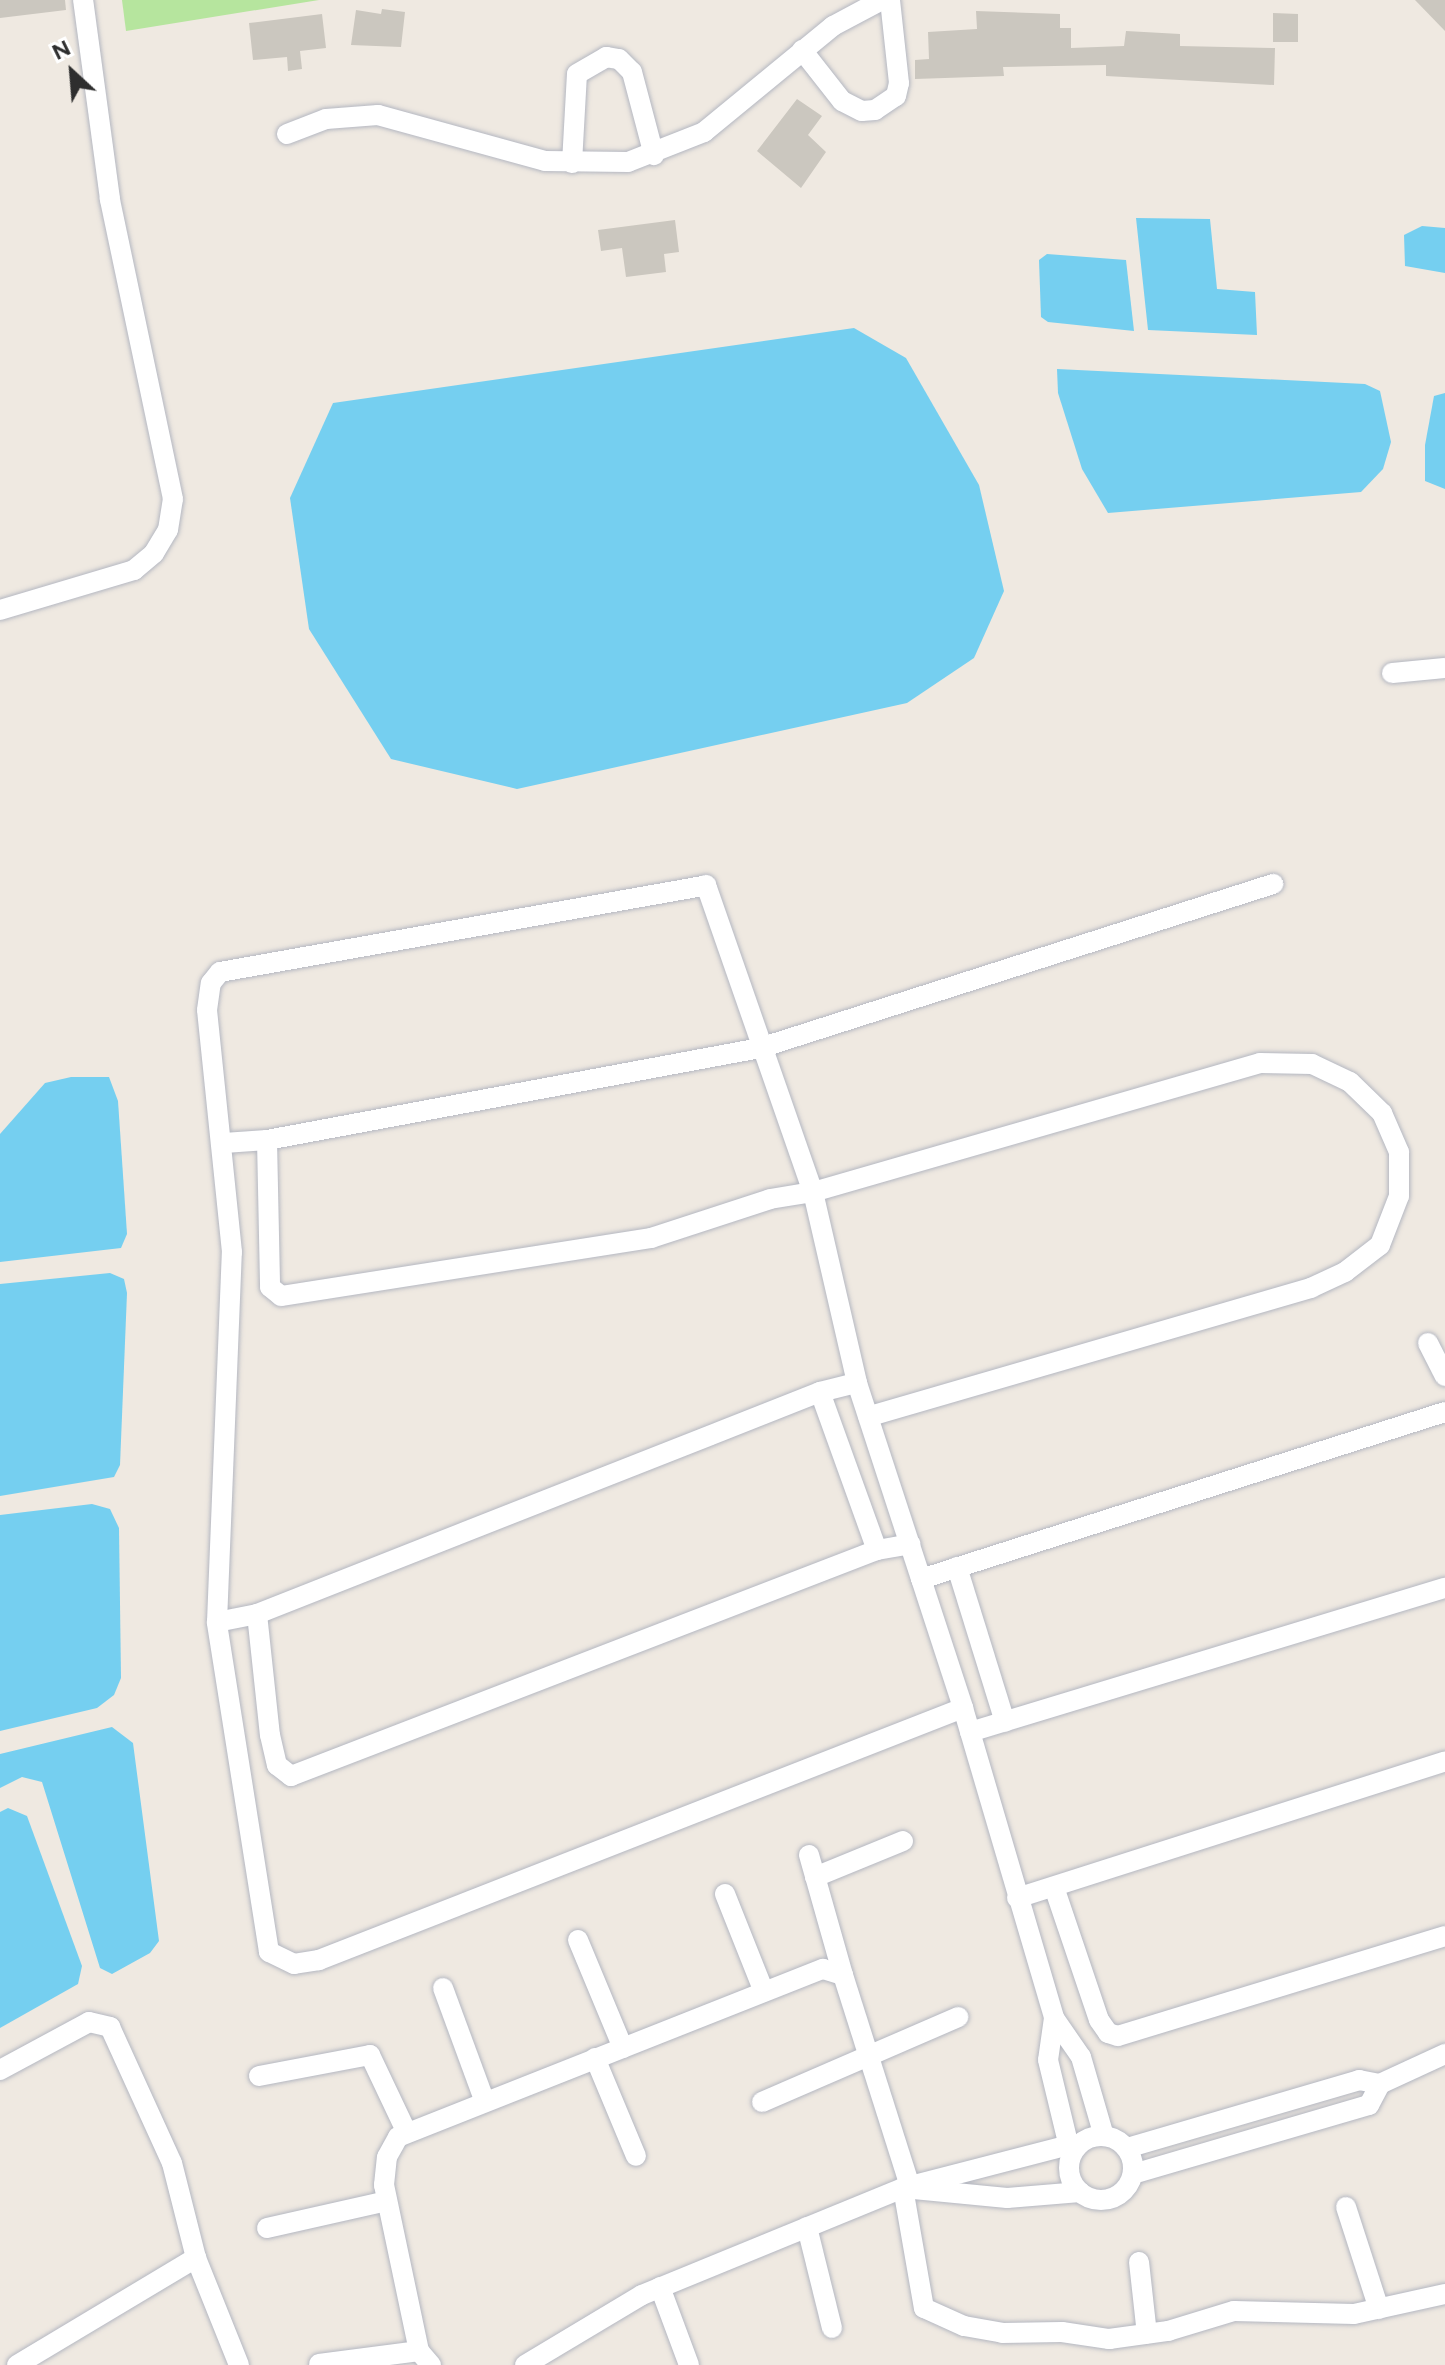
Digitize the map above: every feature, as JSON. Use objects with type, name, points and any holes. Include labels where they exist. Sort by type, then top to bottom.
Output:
[{"type":"street","points":[[0,610],[134,570],[154,553],[168,530],[173,499],[110,199],[83,0]]},
{"type":"street","points":[[287,134],[326,119],[378,115],[572,163],[609,165],[654,155],[704,132],[802,50],[882,0]]},
{"type":"street","points":[[802,50],[842,101],[862,111],[875,110],[896,96],[899,83],[890,0]]},
{"type":"street","points":[[572,163],[577,74],[606,57],[619,59],[632,72],[654,155]]},
{"type":"street","points":[[1392,673],[1445,668]]},
{"type":"street","points":[[224,1143],[267,1140],[760,1048],[1273,884]]},
{"type":"street","points":[[963,1708],[319,1960],[294,1964],[278,1960],[263,1939],[217,1622],[232,1252],[208,995],[220,972],[251,963],[706,885],[760,1048],[813,1192],[857,1383],[963,1708],[1054,2018],[1081,2057],[1104,2136]]},
{"type":"street","points":[[267,1140],[270,1287],[281,1296],[651,1238],[770,1199],[813,1192],[1260,1063],[1312,1064],[1350,1082],[1382,1113],[1399,1152],[1399,1196],[1380,1245],[1345,1272],[1311,1288],[868,1417]]},
{"type":"street","points":[[1428,1343],[1445,1376]]},
{"type":"street","points":[[217,1622],[257,1614],[820,1392],[857,1383]]},
{"type":"street","points":[[820,1392],[877,1550]]},
{"type":"street","points":[[921,1579],[1445,1412]]},
{"type":"street","points":[[257,1614],[270,1735],[277,1765],[291,1776],[877,1550],[910,1544]]},
{"type":"street","points":[[957,1567],[1005,1722]]},
{"type":"street","points":[[970,1732],[1445,1588]]},
{"type":"street","points":[[1017,1898],[1445,1761]]},
{"type":"street","points":[[815,1877],[903,1841]]},
{"type":"street","points":[[809,1855],[907,2187],[924,2308],[964,2326],[1002,2333],[1062,2332],[1109,2339],[1147,2334],[1234,2311],[1354,2314],[1445,2294]]},
{"type":"street","points":[[1054,1887],[1099,2020],[1108,2033],[1118,2036],[1445,1936]]},
{"type":"street","points":[[725,1894],[764,1992]]},
{"type":"street","points":[[578,1940],[623,2048]]},
{"type":"street","points":[[319,2364],[425,2358],[387,2201],[387,2157],[398,2137],[823,1969],[843,1975]]},
{"type":"street","points":[[443,1988],[485,2102]]},
{"type":"street","points":[[762,2102],[867,2052],[958,2017]]},
{"type":"street","points":[[1054,2018],[1048,2060],[1070,2150],[1069,2168],[1080,2192]]},
{"type":"street","points":[[0,2070],[89,2022],[110,2027],[172,2163],[196,2258],[239,2365]]},
{"type":"street","points":[[525,2365],[660,2287],[907,2187],[1070,2150],[1090,2137],[1104,2136],[1127,2148],[1359,2080],[1380,2084],[1445,2054]]},
{"type":"street","points":[[259,2076],[370,2055],[407,2133]]},
{"type":"street","points":[[595,2058],[636,2156]]},
{"type":"street","points":[[907,2187],[1007,2198],[1080,2192],[1105,2200],[1118,2195],[1133,2174],[1369,2105],[1380,2084]]},
{"type":"street","points":[[1127,2148],[1133,2174]]},
{"type":"street","points":[[267,2228],[387,2201]]},
{"type":"street","points":[[1346,2207],[1379,2309]]},
{"type":"street","points":[[807,2227],[832,2328]]},
{"type":"street","points":[[17,2365],[196,2258]]},
{"type":"street","points":[[1139,2262],[1147,2334]]},
{"type":"street","points":[[660,2287],[689,2365]]},
{"type":"green space","points":[[122,0],[319,0],[126,31]]},
{"type":"water","points":[[1136,218],[1210,219],[1217,289],[1255,292],[1257,335],[1148,330]]},
{"type":"water","points":[[1422,226],[1445,228],[1445,273],[1405,266],[1404,235]]},
{"type":"water","points":[[1047,254],[1126,260],[1134,331],[1048,322],[1041,317],[1039,260]]},
{"type":"water","points":[[854,328],[906,358],[979,485],[1004,591],[974,658],[907,703],[517,789],[391,759],[309,629],[290,498],[333,403]]},
{"type":"water","points":[[1057,369],[1365,384],[1380,391],[1391,442],[1383,469],[1361,492],[1108,513],[1082,469],[1058,393]]},
{"type":"water","points":[[1445,393],[1445,489],[1425,481],[1425,445],[1434,396]]},
{"type":"water","points":[[71,1077],[109,1077],[118,1101],[127,1234],[121,1248],[0,1262],[0,1134],[45,1083]]},
{"type":"water","points":[[110,1273],[124,1279],[127,1293],[120,1465],[114,1477],[0,1496],[0,1284]]},
{"type":"water","points":[[92,1504],[110,1509],[119,1528],[121,1678],[114,1695],[97,1708],[0,1731],[0,1515]]},
{"type":"water","points":[[112,1727],[133,1743],[159,1941],[150,1953],[112,1974],[100,1968],[42,1782],[22,1777],[0,1788],[0,1754]]},
{"type":"water","points":[[8,1808],[27,1816],[82,1966],[78,1984],[0,2028],[0,1812]]},
{"type":"building","points":[[0,0],[65,0],[66,10],[0,18]]},
{"type":"building","points":[[1415,0],[1445,0],[1445,31]]},
{"type":"building","points":[[382,9],[405,12],[401,47],[351,45],[356,10],[381,14]]},
{"type":"building","points":[[976,11],[1060,14],[1060,28],[1071,28],[1071,48],[1124,46],[1126,31],[1180,34],[1180,46],[1275,48],[1274,85],[1106,76],[1106,65],[1003,67],[1004,76],[915,79],[915,60],[929,59],[928,32],[977,29]]},
{"type":"building","points":[[1273,13],[1298,14],[1298,42],[1273,42]]},
{"type":"building","points":[[322,14],[326,48],[300,51],[302,69],[288,71],[287,57],[253,60],[249,23]]},
{"type":"building","points":[[797,99],[822,116],[808,135],[826,152],[801,188],[757,151]]},
{"type":"building","points":[[675,220],[679,252],[664,254],[666,272],[626,277],[622,248],[601,251],[598,230]]}]
